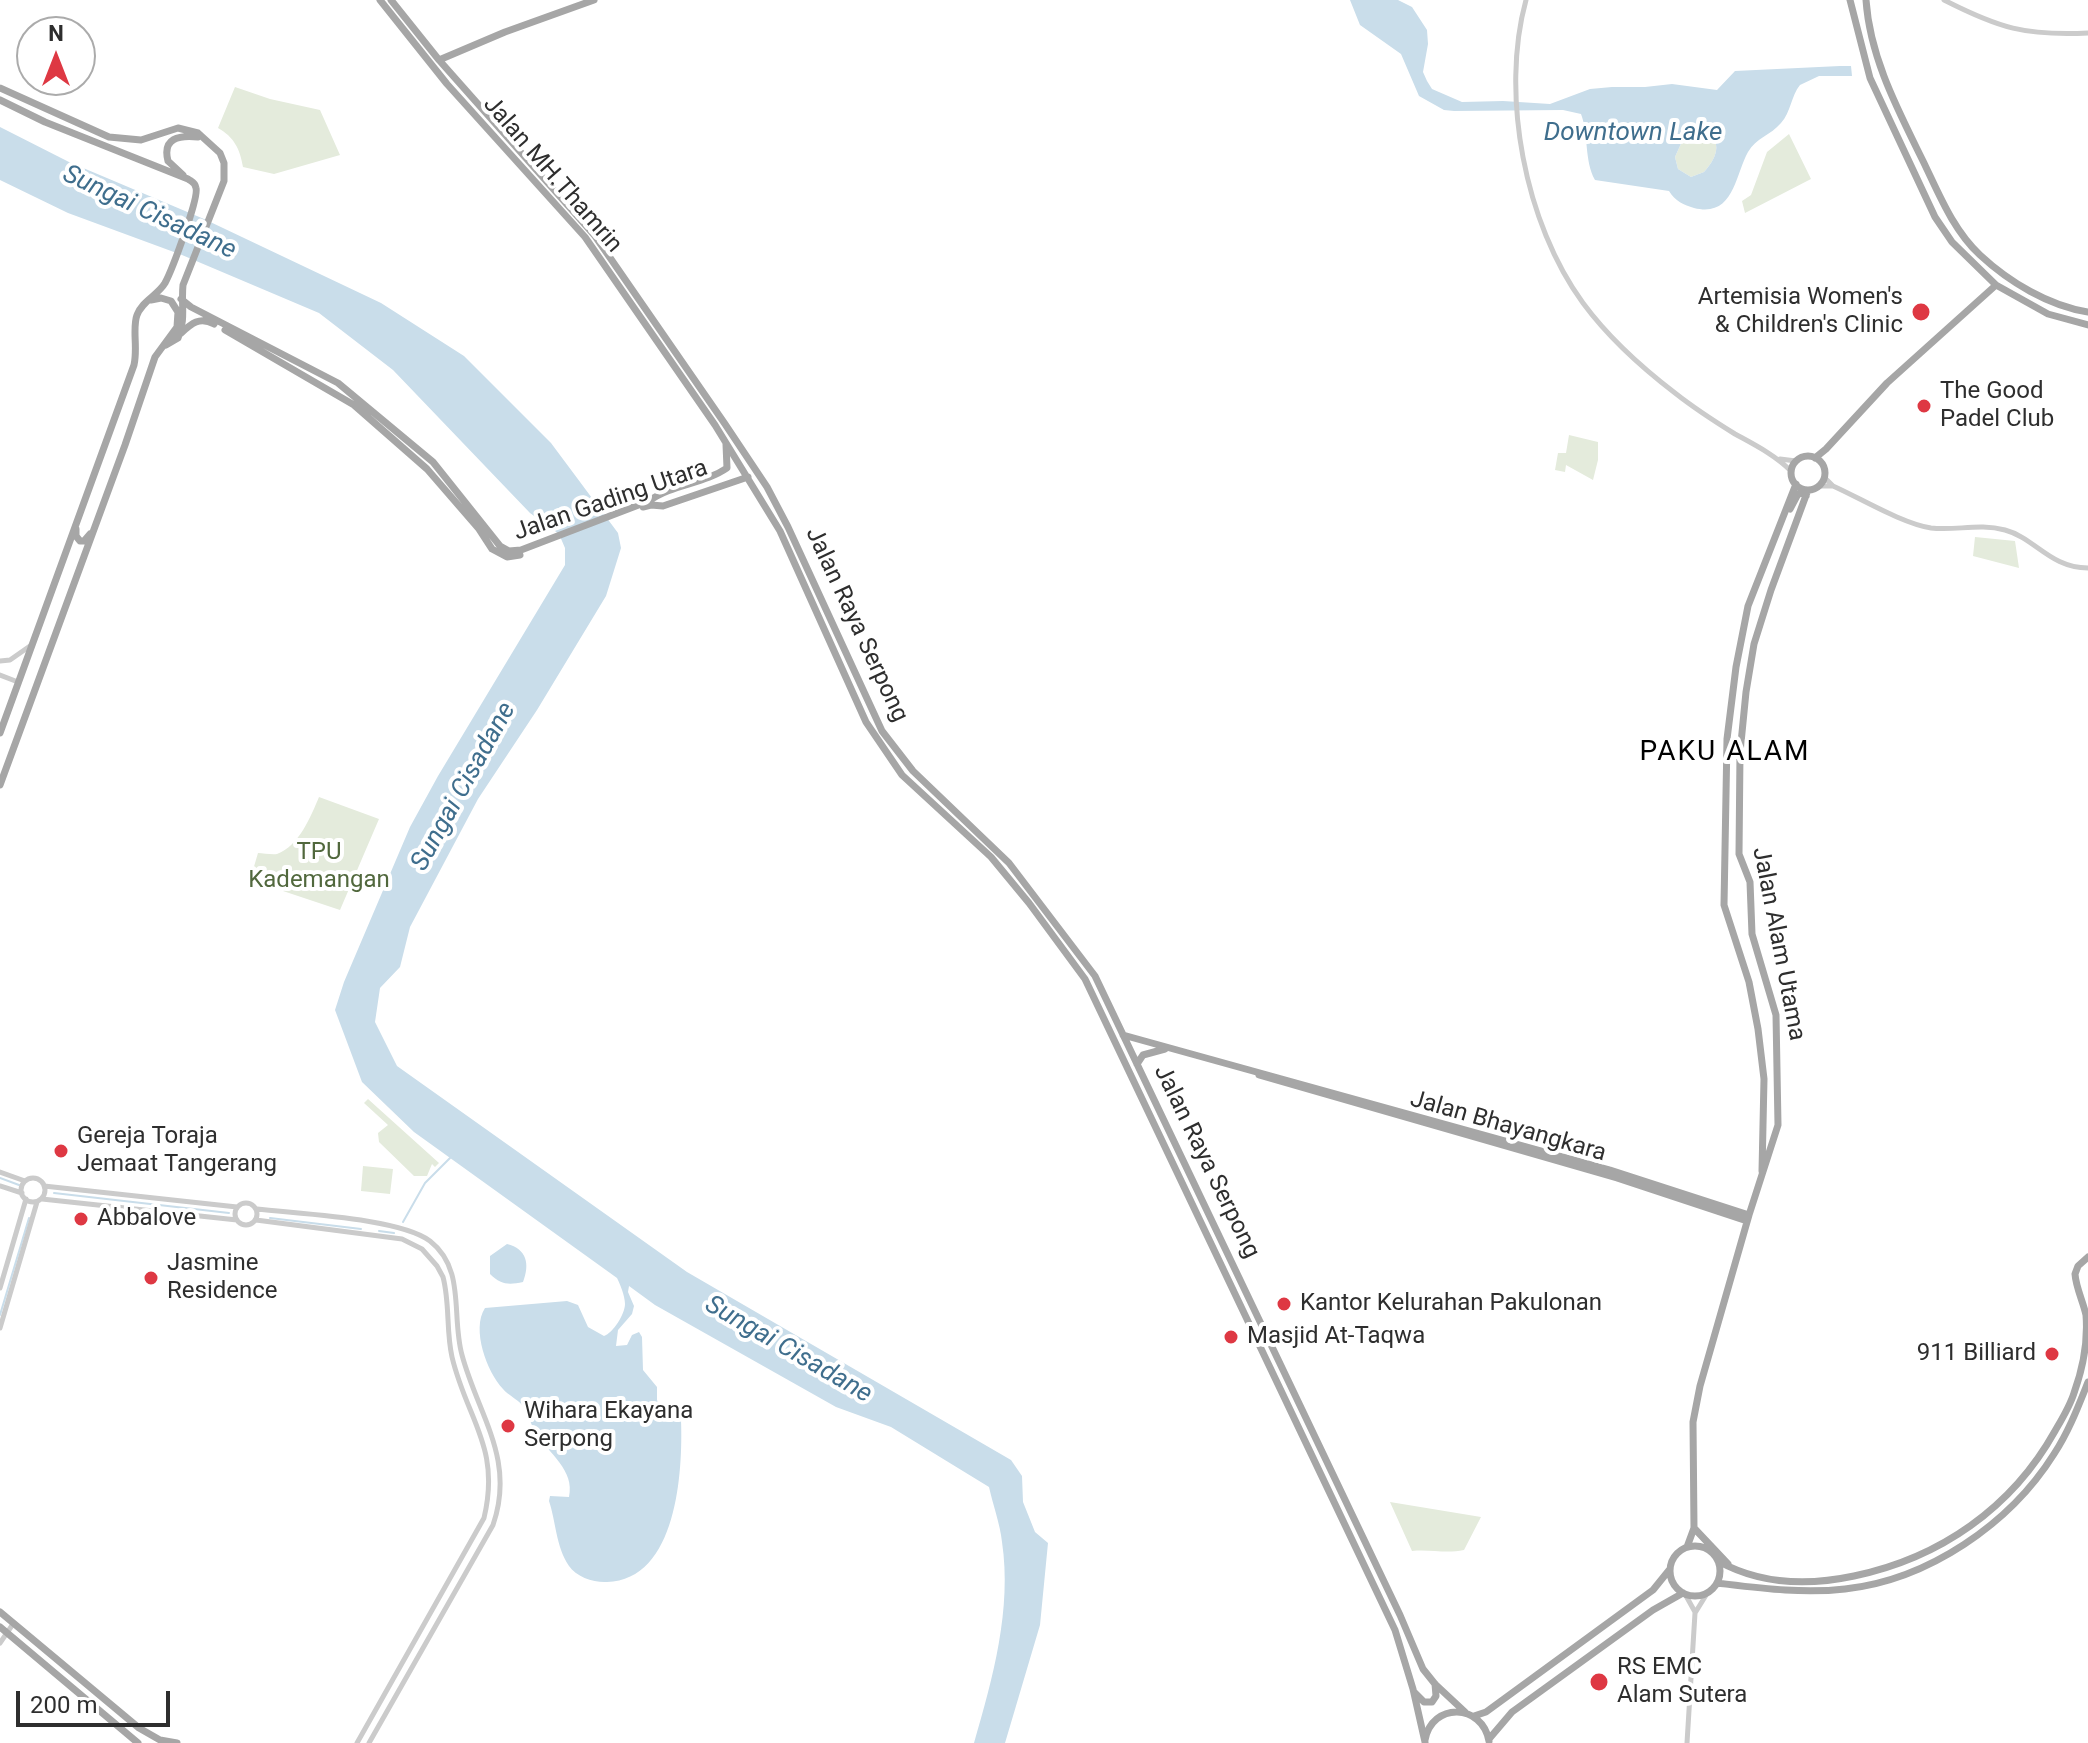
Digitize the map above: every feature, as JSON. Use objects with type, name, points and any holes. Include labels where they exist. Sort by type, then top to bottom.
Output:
[{"type":"main road","name":"Jalan MH.Thamrin","points":[[380,0],[392,6],[486,128],[585,237],[738,462]]},
{"type":"main road","points":[[439,60],[594,0]]},
{"type":"main road","points":[[1850,0],[1870,78],[1935,217],[1971,263],[1996,285],[2048,314],[2088,325]]},
{"type":"main road","points":[[1866,0],[1867,21],[1883,76],[1961,234],[1994,267],[2026,288],[2051,302],[2088,312]]},
{"type":"main road","name":"Jalan Raya Serpong","points":[[392,6],[595,236],[752,464],[788,527],[882,731],[913,771],[994,847],[1095,976],[1423,1669],[1465,1712],[1474,1716]]},
{"type":"main road","points":[[0,88],[109,137],[141,140],[178,128],[205,138],[220,153],[224,163],[224,181],[183,285],[181,301],[184,319],[180,334],[173,342],[164,345]]},
{"type":"main road","points":[[0,100],[45,122],[188,179]]},
{"type":"main road","points":[[486,128],[493,122]]},
{"type":"main road","points":[[0,733],[134,365],[138,346],[135,321],[145,303],[167,278],[194,207],[196,188],[168,161],[168,144],[181,136],[205,138]]},
{"type":"main road","points":[[1815,458],[1887,383],[1996,285]]},
{"type":"main road","points":[[0,785],[155,357],[177,327],[177,309],[171,301],[161,298],[145,303]]},
{"type":"main road","name":"Jalan Gading Utara","points":[[181,301],[338,383],[360,399],[433,462],[493,543]]},
{"type":"main road","name":"Jalan Gading Utara","points":[[180,334],[196,321],[208,321],[336,392],[427,469],[493,543],[513,551],[527,549],[640,506],[660,494],[724,470],[728,464],[726,444]]},
{"type":"main road","points":[[1779,523],[1786,517],[1798,494],[1807,493],[1818,486],[1824,477],[1826,449]]},
{"type":"main road","points":[[1807,493],[1796,484],[1791,471],[1796,461],[1808,456],[1823,465]]},
{"type":"main road","name":"Jalan Raya Serpong","points":[[738,462],[780,531],[866,722],[883,750],[902,775],[991,857],[1085,979],[1395,1630],[1425,1742]]},
{"type":"main road","points":[[748,477],[752,464]]},
{"type":"main road","name":"Jalan Gading Utara","points":[[640,506],[663,506],[748,477]]},
{"type":"main road","name":"Jalan Alam Utama","points":[[1762,1173],[1764,1079],[1749,982],[1724,905],[1724,795],[1736,667],[1748,606],[1796,484]]},
{"type":"main road","name":"Jalan Alam Utama","points":[[1687,1547],[1694,1528],[1693,1422],[1700,1386],[1778,1125],[1778,1041],[1772,997],[1752,934],[1750,882],[1739,854],[1740,753],[1749,668],[1771,590],[1807,493]]},
{"type":"main road","points":[[76,523],[76,536],[80,541],[84,541],[94,529]]},
{"type":"main road","points":[[1736,667],[1749,668]]},
{"type":"main road","points":[[1726,857],[1739,854]]},
{"type":"main road","points":[[1019,892],[1027,886]]},
{"type":"main road","points":[[1735,937],[1752,934]]},
{"type":"main road","name":"Jalan Bhayangkara","points":[[1123,1035],[1748,1218]]},
{"type":"main road","points":[[1137,1064],[1143,1055],[1167,1048]]},
{"type":"main road","points":[[1489,1741],[1484,1726],[1474,1716],[1486,1712],[1653,1590],[1670,1569],[1675,1555],[1687,1547],[1709,1550],[1718,1561],[1750,1576],[1796,1583],[1821,1582],[1881,1570],[1926,1553],[1985,1516],[2009,1496],[2028,1474],[2074,1395],[2088,1328],[2075,1274],[2078,1266],[2088,1257]]},
{"type":"main road","points":[[2079,1291],[2088,1298]]},
{"type":"main road","points":[[1717,1583],[1783,1590],[1845,1589],[1893,1578],[1952,1552],[1989,1526],[2038,1477],[2065,1436],[2088,1382]]},
{"type":"main road","points":[[1694,1528],[1732,1569]]},
{"type":"main road","points":[[1489,1741],[1512,1712],[1653,1610],[1684,1594],[1701,1595],[1708,1592],[1717,1583],[1718,1561]]},
{"type":"main road","points":[[1670,1569],[1673,1583],[1684,1594]]},
{"type":"main road","points":[[7,1617],[139,1728],[160,1740],[177,1743]]},
{"type":"main road","points":[[2,1629],[138,1743]]},
{"type":"main road","points":[[1413,1691],[1424,1702],[1432,1702],[1436,1696],[1435,1684]]},
{"type":"main road","points":[[1425,1742],[1431,1724],[1438,1717],[1455,1711],[1465,1712]]},
{"type":"main road","points":[[1486,1712],[1489,1722],[1498,1726]]},
{"type":"street","points":[[1526,0],[1518,44],[1515,97],[1523,155],[1545,234],[1583,303],[1612,336],[1674,392],[1712,420],[1779,459],[1791,471]]},
{"type":"street","points":[[1944,0],[2007,28],[2052,34],[2088,33]]},
{"type":"street","points":[[1779,459],[1796,461]]},
{"type":"street","points":[[1824,477],[1833,486],[1929,528],[1981,525],[2006,530],[2046,556],[2076,568],[2088,568]]},
{"type":"street","points":[[1818,486],[1833,486]]},
{"type":"street","points":[[0,661],[10,660],[33,644]]},
{"type":"street","points":[[0,675],[18,682]]},
{"type":"street","points":[[0,1172],[26,1181],[36,1179],[44,1186],[237,1207],[249,1203],[257,1209],[406,1229],[430,1241],[447,1260],[455,1287],[461,1354],[494,1442],[501,1479],[498,1509],[493,1525],[369,1743]]},
{"type":"street","points":[[0,1288],[26,1181]]},
{"type":"street","points":[[0,1186],[39,1200],[237,1220],[248,1225],[256,1220],[369,1234],[412,1243],[430,1257],[443,1277],[453,1358],[484,1442],[490,1482],[484,1518],[357,1743]]},
{"type":"street","points":[[0,1328],[44,1186]]},
{"type":"street","points":[[237,1207],[237,1220]]},
{"type":"street","points":[[256,1220],[257,1209]]},
{"type":"street","points":[[267,1221],[263,1215],[268,1210]]},
{"type":"street","points":[[369,1234],[370,1223]]},
{"type":"street","points":[[1687,1743],[1695,1613],[1708,1592]]},
{"type":"street","points":[[1684,1594],[1695,1613]]},
{"type":"street","points":[[2,1629],[7,1617]]},
{"type":"street","points":[[0,1643],[7,1617]]},
{"type":"green space","points":[[235,87],[270,99],[320,110],[340,155],[274,174],[243,167],[235,144],[218,128]]},
{"type":"green space","points":[[1698,131],[1712,137],[1716,153],[1704,172],[1691,177],[1678,169],[1675,157],[1684,137]]},
{"type":"green space","points":[[1789,134],[1811,179],[1745,213],[1742,201],[1751,195],[1767,152]]},
{"type":"green space","points":[[1569,435],[1598,442],[1593,480],[1566,465],[1565,472],[1555,470],[1558,453],[1566,453]]},
{"type":"green space","points":[[1975,537],[2015,541],[2019,568],[1973,556]]},
{"type":"green space","name":"TPU Kademangan","points":[[319,797],[379,819],[340,910],[250,880],[258,853],[277,854],[292,844],[303,830]]},
{"type":"green space","points":[[368,1099],[439,1163],[435,1167],[432,1164],[427,1176],[414,1176],[379,1142],[378,1133],[388,1125],[364,1103]]},
{"type":"green space","points":[[363,1166],[393,1169],[390,1194],[361,1191]]},
{"type":"green space","points":[[1390,1502],[1481,1517],[1464,1550],[1412,1551]]},
{"type":"water","name":"Downtown Lake","points":[[1350,0],[1398,0],[1412,7],[1427,30],[1423,72],[1427,81],[1432,89],[1462,102],[1550,104],[1590,89],[1672,84],[1717,90],[1735,71],[1851,66],[1852,76],[1819,76],[1800,85],[1781,123],[1748,152],[1725,201],[1717,207],[1694,208],[1683,204],[1669,191],[1595,180],[1589,164],[1581,114],[1563,110],[1444,110],[1419,96],[1401,54],[1360,25]],"holes":[[[1698,131],[1715,142],[1716,153],[1704,172],[1691,177],[1678,169],[1675,157],[1684,137]]]},
{"type":"water","name":"Sungai Cisadane","points":[[0,127],[69,162],[204,219],[381,303],[464,356],[551,443],[618,533],[621,548],[606,596],[537,710],[478,799],[410,927],[400,967],[380,988],[375,1022],[397,1066],[687,1272],[1011,1460],[1022,1476],[1023,1502],[1035,1532],[1048,1543],[1040,1625],[1005,1743],[974,1743],[994,1669],[1005,1593],[1001,1535],[989,1487],[891,1427],[836,1407],[655,1305],[629,1286],[628,1292],[634,1306],[632,1314],[618,1330],[616,1346],[627,1345],[632,1335],[639,1332],[642,1337],[643,1370],[657,1387],[657,1400],[662,1410],[675,1414],[681,1420],[677,1494],[662,1544],[648,1563],[630,1577],[597,1581],[581,1576],[569,1566],[559,1543],[549,1501],[550,1496],[569,1497],[570,1487],[565,1470],[536,1433],[524,1408],[503,1389],[491,1372],[480,1338],[481,1317],[485,1308],[567,1301],[578,1305],[588,1327],[604,1336],[621,1318],[625,1304],[620,1283],[414,1132],[362,1082],[335,1010],[410,827],[565,565],[565,548],[559,534],[530,513],[393,370],[319,313],[182,255],[68,213],[0,180]]},
{"type":"water","points":[[507,1244],[523,1253],[526,1269],[523,1282],[505,1283],[490,1274],[490,1256]]},
{"type":"waterway","points":[[403,1222],[425,1183],[450,1158]]},
{"type":"waterway","points":[[0,1178],[19,1185]]},
{"type":"waterway","points":[[54,1193],[229,1213]]},
{"type":"waterway","points":[[0,1315],[29,1218]]},
{"type":"waterway","points":[[270,1218],[361,1229]]},
{"type":"waterway","points":[[379,1231],[394,1233]]},
{"type":"place","name":"Artemisia Women's & Children's Clinic","points":[[1921,312]]},
{"type":"place","name":"The Good Padel Club","points":[[1924,406]]},
{"type":"place","name":"Gereja Toraja Jemaat Tangerang","points":[[61,1151]]},
{"type":"place","name":"Abbalove","points":[[81,1219]]},
{"type":"place","name":"Jasmine Residence","points":[[151,1278]]},
{"type":"place","name":"Kantor Kelurahan Pakulonan","points":[[1284,1304]]},
{"type":"place","name":"Masjid At-Taqwa","points":[[1231,1337]]},
{"type":"place","name":"911 Billiard","points":[[2052,1354]]},
{"type":"place","name":"Wihara Ekayana Serpong","points":[[508,1426]]},
{"type":"place","name":"RS EMC Alam Sutera","points":[[1599,1682]]},
{"type":"district","name":"PAKU ALAM","points":[[1725,753]]}]
